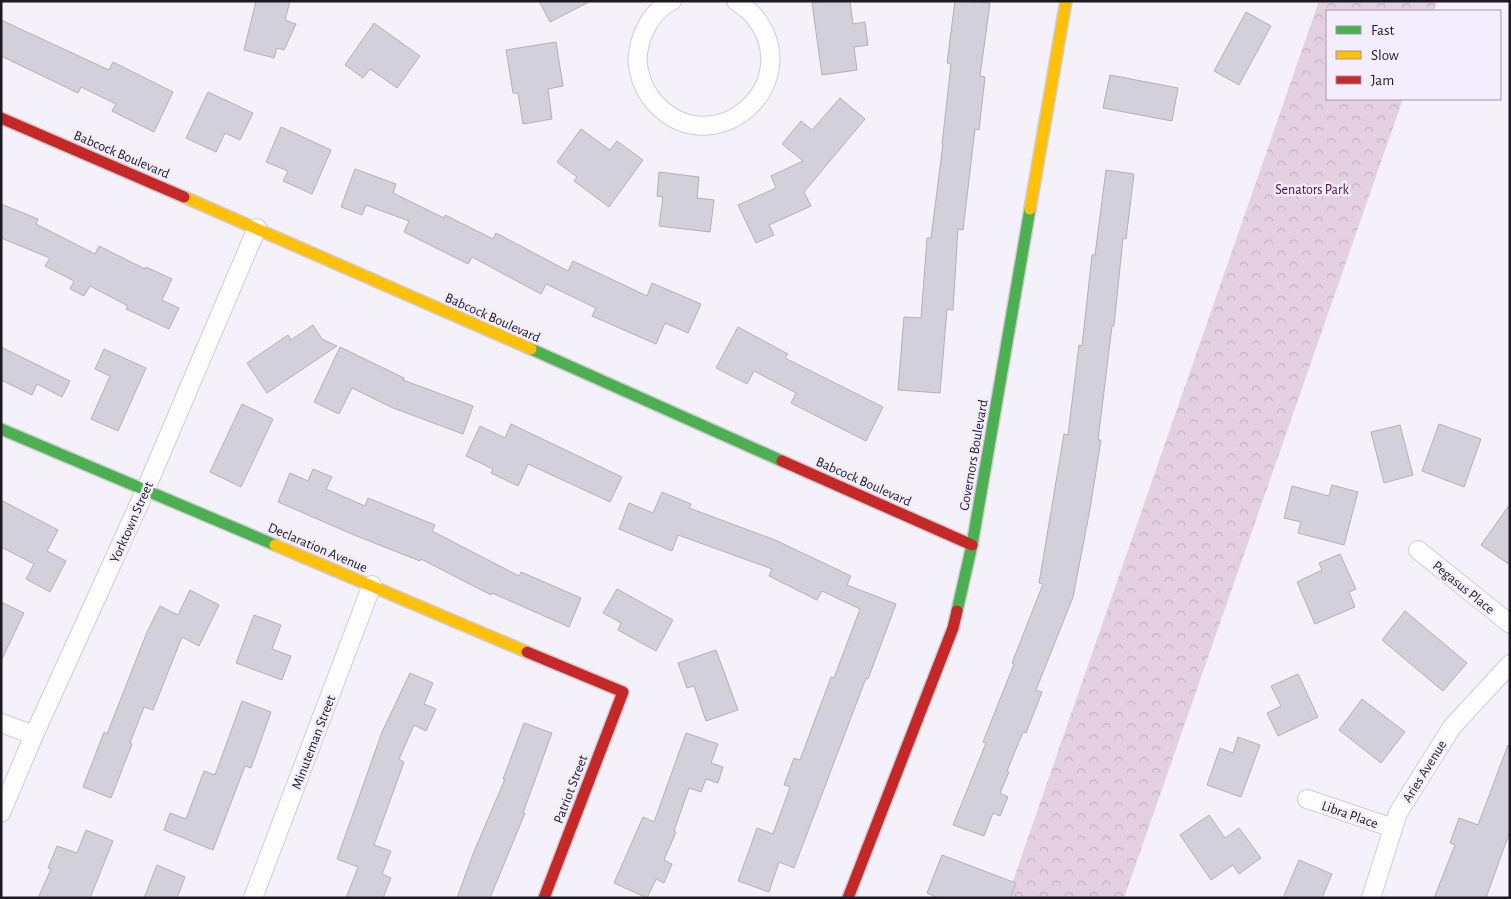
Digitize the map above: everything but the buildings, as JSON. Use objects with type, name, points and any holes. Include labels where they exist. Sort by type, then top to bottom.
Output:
[{"type":"street","points":[[670,2],[653,16],[642,34],[638,55],[640,76],[648,95],[662,111],[680,121],[701,126],[722,124],[741,115],[757,99],[768,79],[770,56],[766,34],[753,14],[736,1]]},
{"type":"street","name":"Governors Boulevard","points":[[848,898],[953,628],[972,546],[1066,1]]},
{"type":"street","name":"Babcock Boulevard","points":[[1,118],[257,228],[972,546]]},
{"type":"street","name":"Yorktown Street","points":[[1,813],[34,735],[145,491],[257,228]]},
{"type":"street","name":"Declaration Avenue","points":[[1,429],[623,692]]},
{"type":"street","name":"Pegasus Place","points":[[1418,550],[1510,624]]},
{"type":"street","name":"Minuteman Street","points":[[253,898],[372,585]]},
{"type":"street","name":"Aries Avenue","points":[[1371,898],[1398,813],[1452,727],[1510,664]]},
{"type":"street","name":"Patriot Street","points":[[544,898],[623,692]]},
{"type":"street","points":[[1,722],[34,735]]},
{"type":"street","name":"Libra Place","points":[[1307,799],[1393,828]]},
{"type":"green space","name":"Senators Park","points":[[1319,1],[1437,1],[1434,10],[1326,10],[1326,100],[1403,100],[1124,898],[1007,898]]},
{"type":"traffic: fast","points":[[957,611],[972,545],[1030,209]]},
{"type":"traffic: fast","points":[[531,349],[782,461]]},
{"type":"traffic: fast","points":[[1,429],[275,545]]},
{"type":"traffic: slow","points":[[1030,209],[1066,1]]},
{"type":"traffic: slow","points":[[184,197],[531,349]]},
{"type":"traffic: slow","points":[[275,545],[527,652]]},
{"type":"traffic: jam","points":[[1,118],[184,197]]},
{"type":"traffic: jam","points":[[782,461],[972,545]]},
{"type":"traffic: jam","points":[[848,898],[953,628],[957,611]]},
{"type":"traffic: jam","points":[[527,652],[623,692],[544,898]]}]
